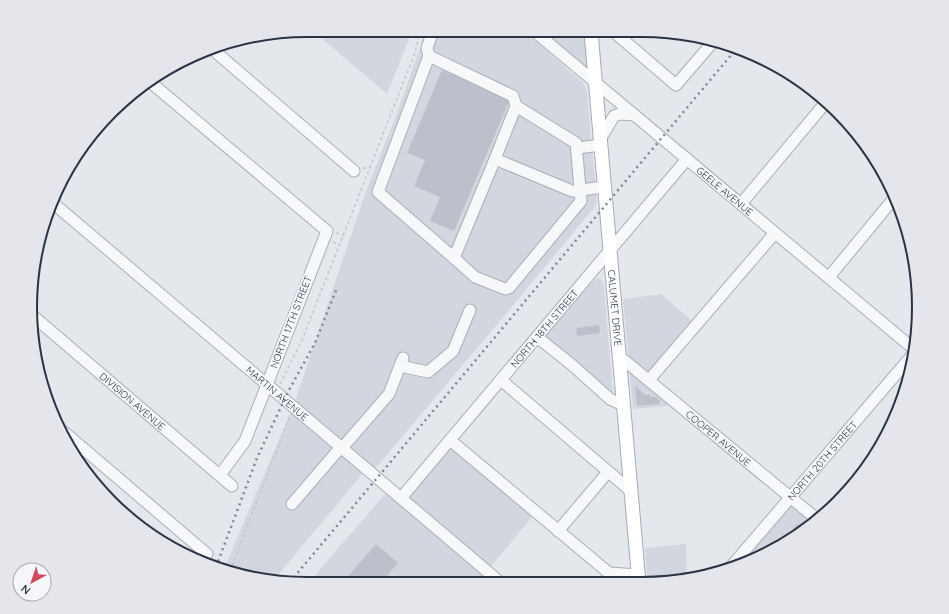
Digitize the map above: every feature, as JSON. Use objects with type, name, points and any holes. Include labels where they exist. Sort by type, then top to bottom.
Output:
[{"type":"main road","name":"CALUMET DRIVE","points":[[591,37],[639,577]]},
{"type":"street","points":[[431,37],[427,48],[429,56],[378,192],[475,277],[507,289],[581,201],[576,142],[516,106]]},
{"type":"street","name":"GEELE AVENUE","points":[[540,37],[909,346]]},
{"type":"street","points":[[620,37],[676,86],[710,46]]},
{"type":"street","points":[[216,53],[354,171]]},
{"type":"street","points":[[429,56],[513,96],[516,106],[454,258]]},
{"type":"street","name":"NORTH 17TH STREET","points":[[153,86],[327,231],[273,386],[245,441],[220,475]]},
{"type":"street","points":[[741,204],[823,106]]},
{"type":"street","points":[[577,148],[601,142],[614,116],[620,114],[635,115]]},
{"type":"street","points":[[495,159],[572,191],[605,187]]},
{"type":"street","name":"NORTH 18TH STREET","points":[[401,498],[687,159]]},
{"type":"street","points":[[828,278],[890,203]]},
{"type":"street","name":"MARTIN AVENUE","points":[[57,206],[273,386],[341,447],[494,577]]},
{"type":"street","points":[[649,380],[775,233]]},
{"type":"street","points":[[292,504],[389,394],[402,362],[428,372],[453,351],[470,310]]},
{"type":"street","name":"DIVISION AVENUE","points":[[38,320],[232,486]]},
{"type":"street","points":[[538,337],[610,399],[623,405]]},
{"type":"street","name":"COOPER AVENUE","points":[[619,356],[813,516]]},
{"type":"street","name":"NORTH 20TH STREET","points":[[738,559],[907,360]]},
{"type":"street","points":[[501,380],[631,491]]},
{"type":"street","points":[[71,438],[207,554]]},
{"type":"street","points":[[450,440],[609,573],[629,577]]},
{"type":"street","points":[[558,531],[608,472]]},
{"type":"path","points":[[273,386],[302,340],[415,53],[419,37]]},
{"type":"path","points":[[231,566],[290,416]]},
{"type":"shaded area","points":[[320,37],[410,37],[387,94]]},
{"type":"shaded area","points":[[424,37],[531,37],[583,83],[587,90],[597,204],[375,469],[370,465],[278,575],[254,572],[226,565],[293,407],[365,194],[396,116]]},
{"type":"shaded area","points":[[541,37],[591,37],[595,83]]},
{"type":"shaded area","points":[[597,278],[601,279],[604,285],[613,396],[543,339],[578,296]]},
{"type":"shaded area","points":[[661,294],[692,321],[641,381],[668,403],[667,406],[633,409],[623,299]]},
{"type":"shaded area","points":[[452,445],[534,515],[482,577],[313,577],[386,493],[401,506]]},
{"type":"shaded area","points":[[790,497],[813,516],[777,541],[733,561]]},
{"type":"shaded area","points":[[686,544],[687,573],[647,577],[645,548]]},
{"type":"building","points":[[442,70],[510,99],[454,231],[430,221],[440,197],[414,186],[425,160],[407,153]]},
{"type":"building","points":[[599,325],[600,333],[577,336],[576,328]]},
{"type":"building","points":[[635,386],[645,395],[656,397],[661,402],[659,404],[637,406]]},
{"type":"building","points":[[797,524],[799,526],[792,531],[791,532]]},
{"type":"building","points":[[376,544],[398,563],[386,577],[347,577]]},
{"type":"railway","points":[[295,576],[733,53]]},
{"type":"railway","points":[[218,562],[257,458],[288,392],[315,343],[337,288]]}]
